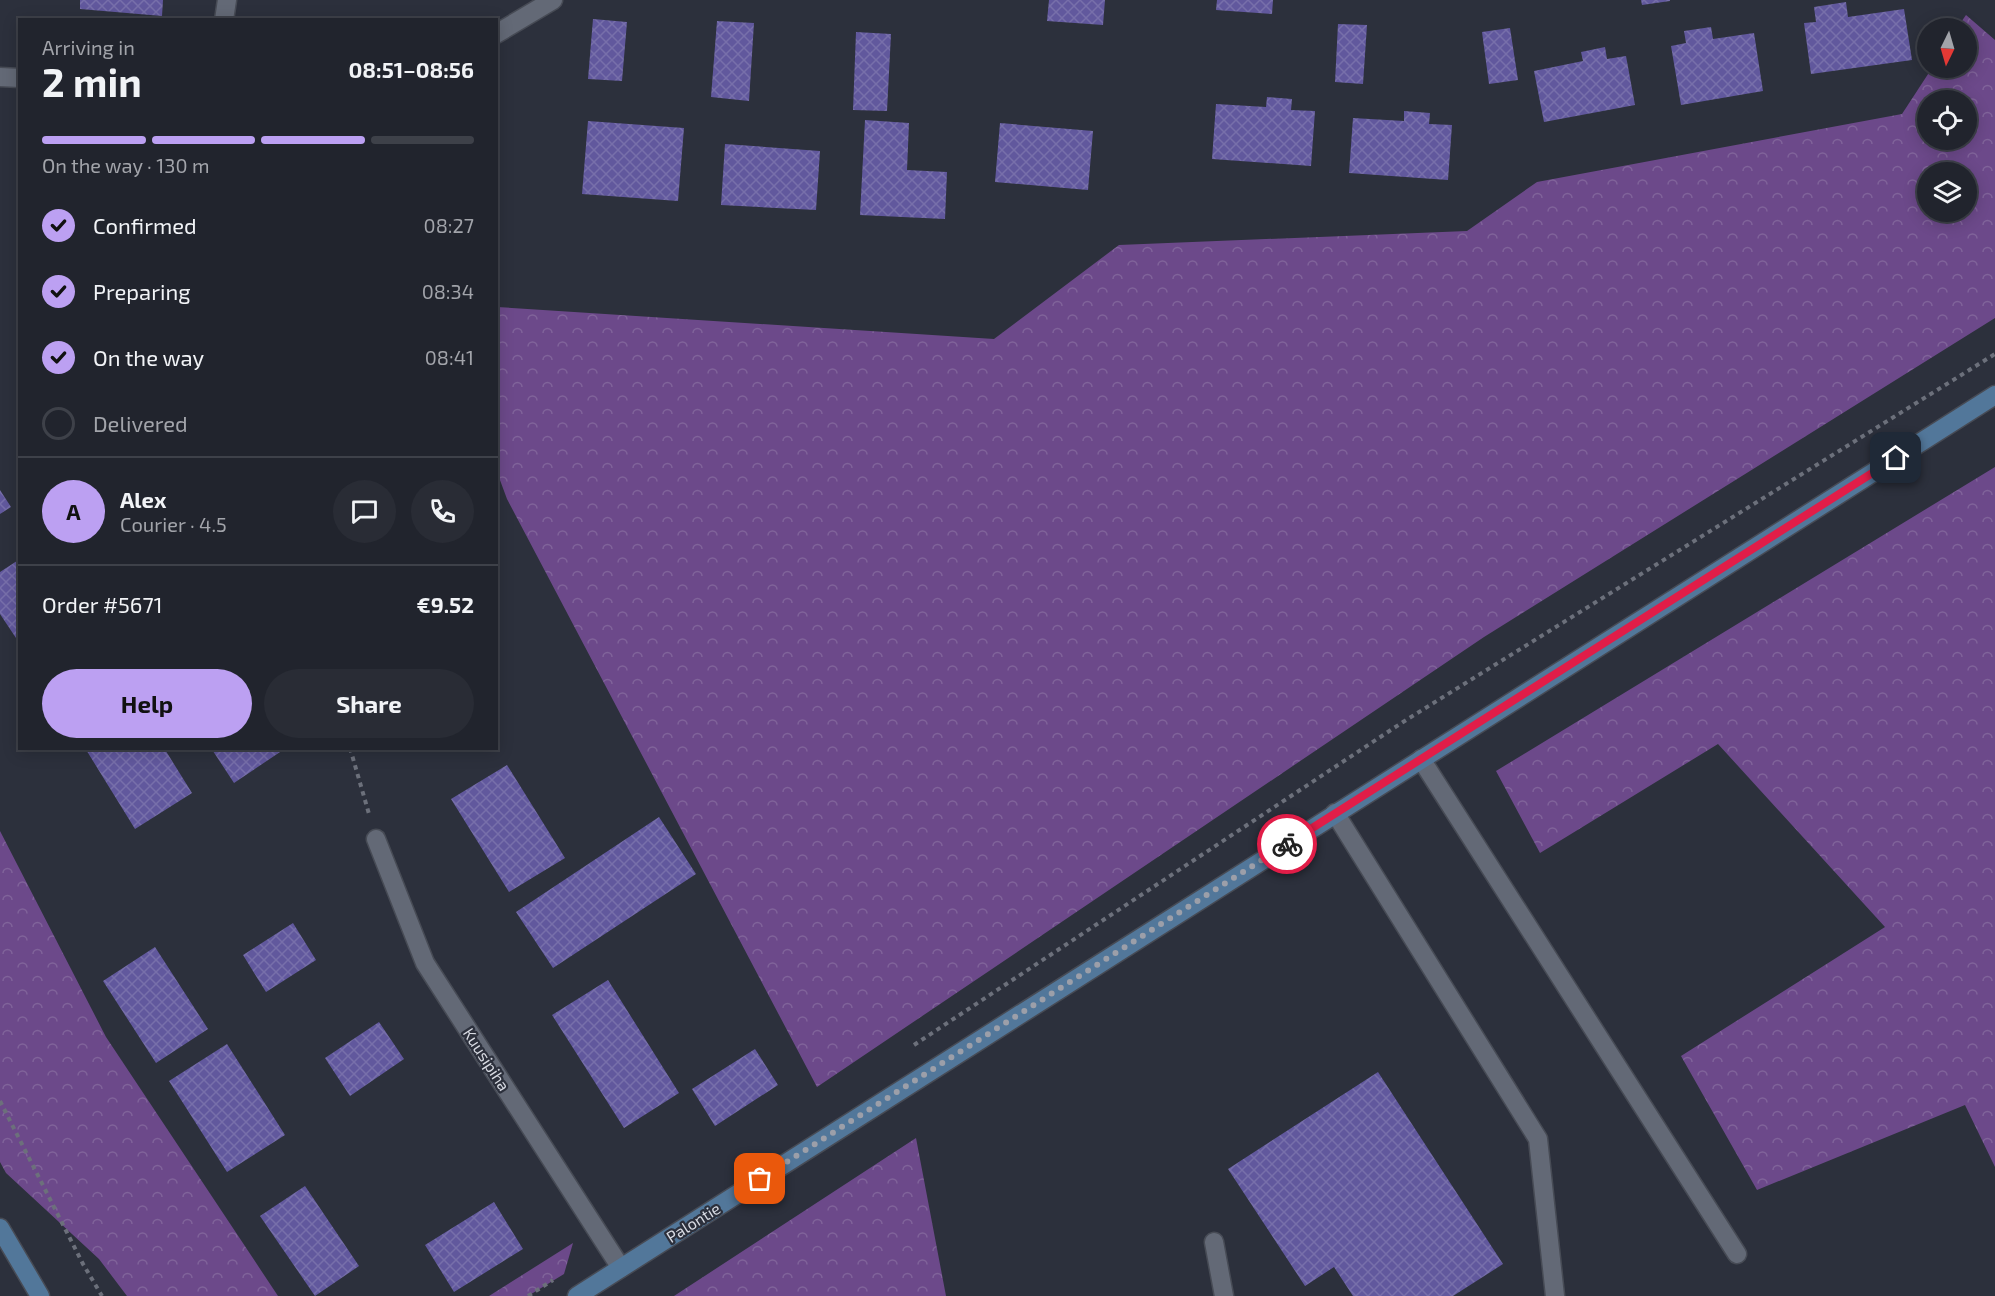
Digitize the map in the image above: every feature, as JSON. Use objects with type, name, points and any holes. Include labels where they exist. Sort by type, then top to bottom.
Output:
[{"type":"street","points":[[224,18],[227,0]]},
{"type":"street","points":[[498,33],[553,0]]},
{"type":"street","points":[[0,77],[18,78]]},
{"type":"street","name":"Palontie","points":[[577,1296],[1995,395]]},
{"type":"street","points":[[1420,759],[1737,1254]]},
{"type":"street","points":[[1335,813],[1538,1139],[1555,1296]]},
{"type":"street","name":"Kuusipiha","points":[[376,839],[425,963],[621,1268]]},
{"type":"street","points":[[0,1228],[40,1296]]},
{"type":"street","points":[[1214,1242],[1224,1296]]},
{"type":"path","points":[[908,1049],[1403,722],[1995,354]]},
{"type":"path","points":[[351,750],[376,839]]},
{"type":"path","points":[[0,1101],[83,1264],[102,1296]]},
{"type":"path","points":[[528,1296],[557,1277]]},
{"type":"green space","points":[[1977,24],[1995,40],[1995,318],[1484,637],[817,1087],[507,499],[498,475],[498,307],[994,339],[1119,245],[1467,231],[1537,182],[1902,114],[1917,91],[1917,150],[1977,150],[1977,90],[1918,90],[1925,78],[1977,78]]},
{"type":"green space","points":[[1995,467],[1995,1167],[1965,1105],[1757,1190],[1681,1056],[1885,927],[1718,744],[1540,853],[1496,771]]},
{"type":"green space","points":[[0,831],[106,1037],[278,1296],[127,1296],[99,1259],[6,1173],[0,1162]]},
{"type":"green space","points":[[916,1138],[946,1296],[674,1296]]},
{"type":"green space","points":[[573,1243],[564,1274],[528,1296],[489,1296]]},
{"type":"building","points":[[80,0],[163,0],[162,16],[80,9]]},
{"type":"building","points":[[1049,0],[1105,0],[1103,25],[1047,21]]},
{"type":"building","points":[[1217,0],[1273,0],[1272,14],[1216,10]]},
{"type":"building","points":[[1641,0],[1670,0],[1670,1],[1642,5]]},
{"type":"building","points":[[1846,2],[1848,17],[1904,9],[1912,60],[1811,74],[1804,23],[1816,22],[1814,7]]},
{"type":"building","points":[[593,19],[627,22],[622,81],[588,79]]},
{"type":"building","points":[[717,21],[754,23],[749,101],[711,97]]},
{"type":"building","points":[[1338,24],[1367,25],[1363,84],[1335,82]]},
{"type":"building","points":[[1711,27],[1713,39],[1754,33],[1763,91],[1681,105],[1671,46],[1686,43],[1684,31]]},
{"type":"building","points":[[1510,28],[1518,80],[1489,84],[1482,32]]},
{"type":"building","points":[[856,32],[891,34],[887,111],[853,110]]},
{"type":"building","points":[[1605,47],[1607,59],[1626,56],[1635,105],[1544,122],[1534,71],[1583,61],[1581,52]]},
{"type":"building","points":[[1267,97],[1292,99],[1291,110],[1315,111],[1311,166],[1212,159],[1216,104],[1266,107]]},
{"type":"building","points":[[1404,111],[1430,113],[1429,124],[1452,125],[1448,180],[1349,173],[1353,118],[1404,121]]},
{"type":"building","points":[[865,120],[909,123],[907,170],[947,172],[945,219],[860,215]]},
{"type":"building","points":[[588,121],[684,128],[678,201],[582,194]]},
{"type":"building","points":[[1000,123],[1093,131],[1088,190],[995,182]]},
{"type":"building","points":[[725,144],[820,151],[816,210],[721,205]]},
{"type":"building","points":[[0,490],[11,507],[0,514]]},
{"type":"building","points":[[18,560],[18,641],[0,614],[0,572]]},
{"type":"building","points":[[86,750],[165,750],[192,793],[135,829]]},
{"type":"building","points":[[212,750],[283,750],[234,783]]},
{"type":"building","points":[[507,765],[565,858],[509,892],[451,799]]},
{"type":"building","points":[[659,817],[696,874],[553,968],[516,912]]},
{"type":"building","points":[[293,923],[316,960],[266,992],[243,955]]},
{"type":"building","points":[[155,947],[208,1029],[156,1063],[103,981]]},
{"type":"building","points":[[608,980],[679,1093],[624,1128],[552,1015]]},
{"type":"building","points":[[379,1022],[404,1059],[350,1096],[325,1058]]},
{"type":"building","points":[[227,1044],[285,1135],[227,1172],[169,1081]]},
{"type":"building","points":[[755,1049],[778,1085],[715,1126],[692,1089]]},
{"type":"building","points":[[1378,1072],[1503,1264],[1453,1296],[1353,1296],[1334,1267],[1305,1286],[1228,1169]]},
{"type":"building","points":[[305,1186],[359,1266],[315,1296],[260,1216]]},
{"type":"building","points":[[494,1202],[523,1249],[454,1292],[425,1245]]},
{"type":"way so far","points":[[760,1179],[1287,844]]},
{"type":"route","points":[[1287,844],[1896,458]]}]
